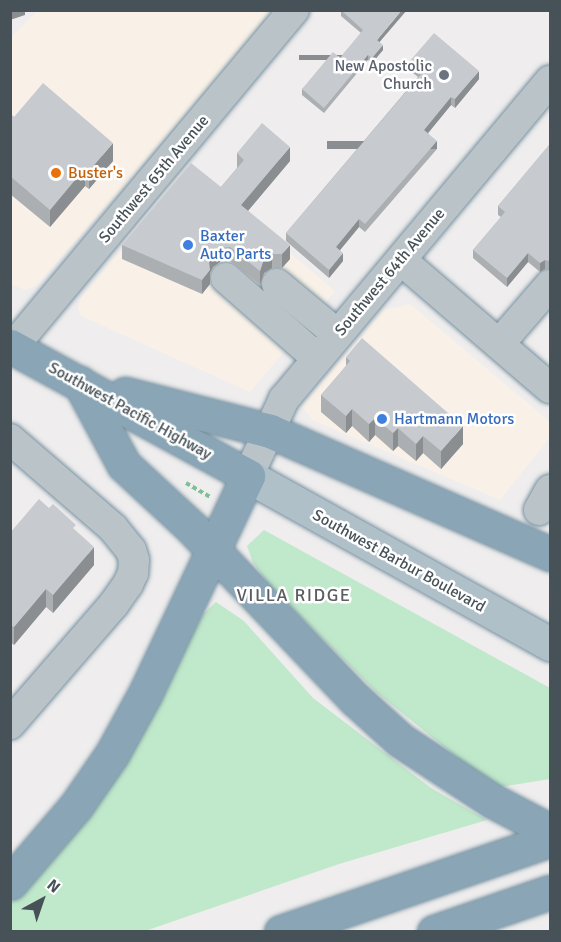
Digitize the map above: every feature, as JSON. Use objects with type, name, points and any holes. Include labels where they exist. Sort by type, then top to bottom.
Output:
[{"type":"highway","name":"Southwest Pacific Highway","points":[[12,347],[248,476]]},
{"type":"highway","points":[[80,383],[270,430],[550,554]]},
{"type":"highway","points":[[80,383],[124,465],[160,497],[300,644],[400,740],[493,801],[550,831]]},
{"type":"highway","points":[[10,884],[76,806],[112,754],[146,692],[248,476]]},
{"type":"highway","points":[[281,932],[550,840]]},
{"type":"highway","points":[[434,932],[550,892]]},
{"type":"main road","name":"Southwest Barbur Boulevard","points":[[248,476],[550,644]]},
{"type":"street","name":"Southwest 65th Avenue","points":[[12,347],[294,10]]},
{"type":"street","name":"Southwest 64th Avenue","points":[[248,476],[284,399],[550,81]]},
{"type":"street","points":[[401,260],[550,388]]},
{"type":"street","points":[[226,278],[317,358]]},
{"type":"street","points":[[277,284],[338,334]]},
{"type":"street","points":[[499,344],[550,285]]},
{"type":"street","points":[[10,439],[113,528],[130,550],[134,560],[133,573],[114,604],[10,724]]},
{"type":"path","points":[[180,480],[215,500]]},
{"type":"shaded area","points":[[37,11],[276,11],[37,285],[25,290],[11,284],[10,39]]},
{"type":"shaded area","points":[[189,169],[335,291],[250,392],[81,316],[78,307],[80,299]]},
{"type":"shaded area","points":[[410,304],[550,422],[550,437],[500,500],[312,420],[302,406],[384,310]]},
{"type":"green space","points":[[264,530],[550,688],[550,779],[501,787],[474,771],[376,692],[271,587],[253,563],[247,546]]},
{"type":"green space","points":[[216,602],[244,621],[313,698],[431,788],[487,820],[339,864],[145,931],[11,932],[11,903],[42,872],[121,764],[203,614]]},
{"type":"building","points":[[341,10],[402,10],[377,40],[383,45],[372,58],[368,55],[324,108],[302,89],[333,52],[340,58],[363,30]]},
{"type":"building","points":[[434,33],[479,71],[455,99],[451,97],[424,130],[437,141],[365,224],[359,219],[336,247],[343,253],[329,270],[286,233],[422,73],[409,62]]},
{"type":"building","name":"Buster's","points":[[43,83],[113,143],[89,171],[85,168],[50,210],[10,176],[10,114],[14,117]]},
{"type":"building","points":[[262,123],[290,147],[241,205],[290,245],[282,254],[272,254],[264,259],[260,271],[230,247],[220,248],[213,253],[209,261],[210,270],[202,280],[122,245],[191,163],[221,187],[244,160],[237,153]]},
{"type":"building","points":[[550,144],[550,261],[545,260],[540,263],[528,253],[507,278],[473,250],[505,212],[498,206]]},
{"type":"building","name":"Hartmann Motors","points":[[362,338],[463,426],[441,451],[423,436],[416,444],[398,428],[393,433],[375,418],[369,424],[352,409],[346,416],[321,395],[350,361],[346,357]]},
{"type":"building","points":[[39,499],[49,508],[53,504],[76,525],[73,528],[94,547],[53,595],[46,589],[14,627],[10,625],[10,533]]},
{"type":"place","name":"New Apostolic Church","points":[[444,75]]},
{"type":"place","name":"Buster's","points":[[56,173]]},
{"type":"place","name":"Baxter Auto Parts","points":[[188,245]]},
{"type":"place","name":"Hartmann Motors","points":[[382,419]]},
{"type":"district","name":"VILLA RIDGE","points":[[294,595]]}]
